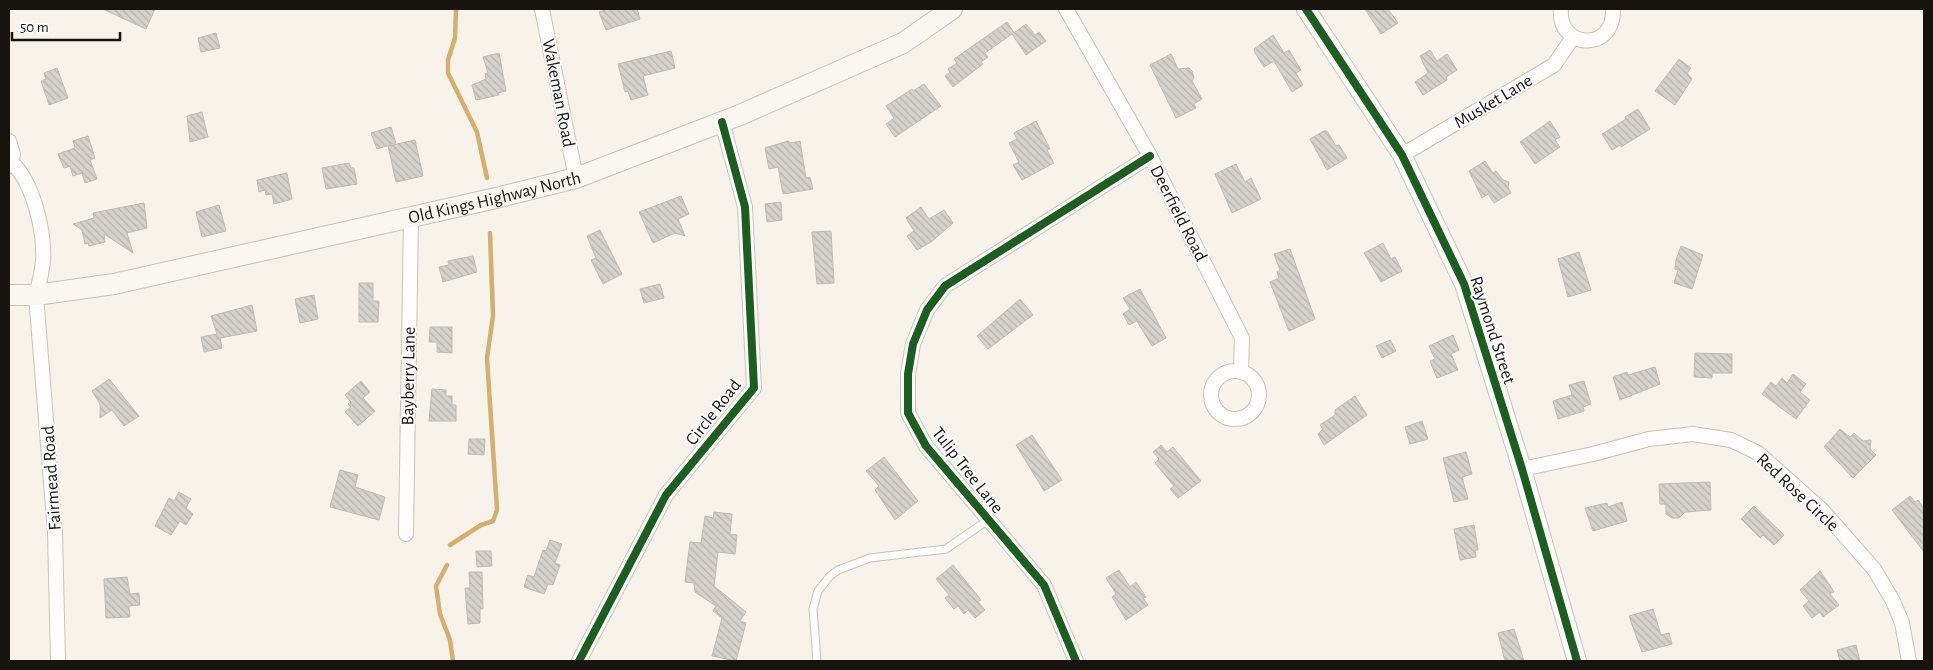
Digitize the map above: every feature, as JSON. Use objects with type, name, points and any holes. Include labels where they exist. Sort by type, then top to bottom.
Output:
[{"type":"main road","name":"Old Kings Highway North","points":[[9,295],[36,295],[132,281],[411,218],[576,178],[722,122],[903,43],[952,9]]},
{"type":"street","name":"Wakeman Road","points":[[542,9],[576,178]]},
{"type":"street","name":"Deerfield Road","points":[[1066,9],[1150,156],[1242,338],[1241,371]]},
{"type":"street","name":"Raymond Street","points":[[1306,9],[1402,155],[1464,284],[1522,469],[1577,661]]},
{"type":"street","points":[[1561,9],[1561,20],[1566,30],[1573,37],[1583,40],[1593,40],[1602,36],[1612,24],[1613,9]]},
{"type":"street","name":"Musket Lane","points":[[1402,155],[1554,65],[1573,37]]},
{"type":"street","name":"Circle Road","points":[[579,661],[666,495],[754,388],[745,207],[722,122]]},
{"type":"street","points":[[9,141],[13,150],[10,164]]},
{"type":"street","name":"Tulip Tree Lane","points":[[1076,661],[1044,584],[926,446],[908,413],[908,374],[912,352],[927,310],[945,286],[1150,156]]},
{"type":"street","name":"Fairmead Road","points":[[10,164],[26,179],[42,236],[43,260],[36,295],[55,532],[58,661]]},
{"type":"street","name":"Bayberry Lane","points":[[406,534],[411,218]]},
{"type":"street","name":"Red Rose Circle","points":[[1522,469],[1593,454],[1649,439],[1693,434],[1731,440],[1758,453],[1822,510],[1874,568],[1899,615],[1909,661]]},
{"type":"lane","points":[[817,661],[813,609],[818,591],[830,576],[838,570],[870,558],[946,549],[988,520]]},
{"type":"building","points":[[103,9],[155,9],[146,29]]},
{"type":"building","points":[[607,9],[637,9],[640,19],[606,30],[599,12]]},
{"type":"building","points":[[1365,9],[1388,9],[1398,23],[1381,34]]},
{"type":"building","points":[[1007,22],[1014,33],[1026,24],[1035,35],[1039,32],[1046,41],[1026,55],[1012,34],[985,53],[988,57],[981,62],[983,64],[953,87],[945,76],[950,72],[948,69],[957,63],[954,59]]},
{"type":"building","points":[[216,33],[220,48],[201,52],[198,38]]},
{"type":"building","points":[[1273,35],[1284,53],[1289,50],[1301,70],[1296,73],[1303,85],[1292,92],[1274,61],[1264,67],[1255,53],[1254,49]]},
{"type":"building","points":[[1430,50],[1437,61],[1447,54],[1457,70],[1446,77],[1447,80],[1423,95],[1415,82],[1428,73],[1420,56]]},
{"type":"building","points":[[671,51],[675,68],[643,76],[648,95],[631,100],[628,91],[625,92],[618,64]]},
{"type":"building","points":[[499,53],[506,91],[498,93],[499,95],[476,100],[472,85],[486,79],[485,74],[488,73],[483,57]]},
{"type":"building","points":[[1171,54],[1178,69],[1189,68],[1192,71],[1194,78],[1192,81],[1202,99],[1194,104],[1196,108],[1176,118],[1150,65]]},
{"type":"building","points":[[1679,59],[1691,68],[1687,73],[1692,79],[1675,105],[1655,91]]},
{"type":"building","points":[[57,68],[68,98],[49,105],[41,81],[46,79],[44,73]]},
{"type":"building","points":[[924,84],[941,106],[895,137],[886,124],[894,118],[886,106],[912,89],[913,91]]},
{"type":"building","points":[[1638,109],[1650,129],[1621,147],[1620,145],[1612,150],[1602,134]]},
{"type":"building","points":[[202,112],[208,137],[190,142],[187,116]]},
{"type":"building","points":[[1036,121],[1050,149],[1047,150],[1054,163],[1022,180],[1013,165],[1019,162],[1009,143],[1017,139],[1014,133]]},
{"type":"building","points":[[1550,121],[1560,137],[1555,140],[1560,147],[1535,164],[1520,142]]},
{"type":"building","points":[[391,127],[396,143],[377,149],[371,133]]},
{"type":"building","points":[[1327,131],[1336,146],[1339,145],[1347,158],[1327,170],[1310,139]]},
{"type":"building","points":[[88,136],[95,158],[90,160],[97,179],[85,183],[82,173],[73,176],[70,166],[64,168],[58,154],[75,148],[73,141]]},
{"type":"building","points":[[415,140],[423,176],[396,182],[388,146]]},
{"type":"building","points":[[788,141],[791,143],[800,141],[806,178],[810,177],[813,189],[783,194],[778,167],[769,169],[765,148]]},
{"type":"building","points":[[1485,161],[1493,173],[1496,171],[1503,180],[1509,182],[1508,187],[1511,193],[1494,203],[1488,194],[1482,198],[1469,171]]},
{"type":"building","points":[[349,163],[351,168],[354,168],[357,184],[326,189],[322,168]]},
{"type":"building","points":[[1236,164],[1245,182],[1251,178],[1261,199],[1232,213],[1215,174]]},
{"type":"building","points":[[287,173],[292,199],[274,204],[272,194],[266,195],[265,190],[259,192],[257,180]]},
{"type":"building","points":[[681,196],[689,214],[678,219],[685,236],[675,233],[653,243],[639,212]]},
{"type":"building","points":[[781,202],[782,220],[767,222],[765,204]]},
{"type":"building","points":[[144,203],[147,228],[127,233],[133,253],[104,234],[105,242],[89,246],[88,243],[85,244],[82,230],[73,224],[94,218],[93,213]]},
{"type":"building","points":[[219,205],[226,231],[202,237],[196,212]]},
{"type":"building","points":[[921,207],[929,219],[944,210],[953,223],[931,242],[917,250],[907,236],[914,231],[906,218]]},
{"type":"building","points":[[600,230],[622,274],[603,284],[591,260],[596,258],[587,236]]},
{"type":"building","points":[[831,231],[834,283],[817,284],[812,232]]},
{"type":"building","points":[[1383,243],[1391,259],[1395,257],[1402,271],[1381,282],[1364,253]]},
{"type":"building","points":[[1681,246],[1703,255],[1692,289],[1674,283],[1678,270],[1675,269],[1676,260]]},
{"type":"building","points":[[1290,249],[1315,319],[1289,331],[1270,282],[1279,278],[1277,272],[1280,270],[1274,254]]},
{"type":"building","points":[[1579,252],[1591,290],[1568,297],[1558,259]]},
{"type":"building","points":[[473,256],[477,272],[443,282],[439,267],[449,265],[448,261]]},
{"type":"building","points":[[359,283],[373,283],[373,301],[379,301],[378,322],[359,322]]},
{"type":"building","points":[[660,284],[664,298],[644,303],[640,289]]},
{"type":"building","points":[[1140,289],[1166,338],[1152,346],[1137,321],[1129,325],[1123,314],[1130,309],[1123,298]]},
{"type":"building","points":[[314,295],[318,319],[300,323],[295,299]]},
{"type":"building","points":[[1020,299],[1033,315],[988,349],[977,336]]},
{"type":"building","points":[[252,305],[257,331],[220,338],[222,348],[204,352],[201,337],[217,334],[211,316]]},
{"type":"building","points":[[430,327],[452,327],[452,353],[437,352],[437,342],[429,342]]},
{"type":"building","points":[[1453,335],[1459,350],[1451,354],[1458,370],[1437,378],[1430,361],[1435,359],[1429,346]]},
{"type":"building","points":[[1390,340],[1396,351],[1382,358],[1376,346]]},
{"type":"building","points":[[1695,353],[1732,354],[1732,373],[1712,373],[1712,378],[1694,377]]},
{"type":"building","points":[[1655,367],[1660,384],[1620,400],[1613,377],[1627,372],[1628,375]]},
{"type":"building","points":[[1793,374],[1806,384],[1800,392],[1810,400],[1796,419],[1762,394],[1771,382],[1776,386],[1782,378],[1787,383]]},
{"type":"building","points":[[109,379],[139,416],[124,426],[112,410],[100,418],[100,404],[92,391]]},
{"type":"building","points":[[361,381],[370,392],[363,398],[375,411],[358,426],[345,412],[351,407],[348,404],[351,402],[345,395]]},
{"type":"building","points":[[1584,381],[1591,404],[1583,407],[1584,411],[1558,419],[1553,401],[1572,395],[1569,385]]},
{"type":"building","points":[[432,389],[446,390],[446,396],[452,396],[452,405],[456,405],[456,421],[429,421]]},
{"type":"building","points":[[1355,396],[1367,415],[1324,445],[1318,434],[1323,429],[1320,425],[1335,415],[1335,410]]},
{"type":"building","points":[[1422,421],[1428,439],[1410,444],[1405,427]]},
{"type":"building","points":[[1840,429],[1850,437],[1854,433],[1863,441],[1871,440],[1870,449],[1876,455],[1853,478],[1824,447]]},
{"type":"building","points":[[1032,435],[1062,480],[1044,491],[1016,445]]},
{"type":"building","points":[[469,439],[485,439],[484,455],[468,454]]},
{"type":"building","points":[[1161,445],[1167,452],[1173,447],[1201,481],[1178,498],[1170,489],[1174,486],[1155,463],[1159,459],[1153,452]]},
{"type":"building","points":[[1466,452],[1472,474],[1462,477],[1468,499],[1454,502],[1443,458]]},
{"type":"building","points":[[884,457],[918,501],[895,520],[875,490],[879,486],[866,471]]},
{"type":"building","points":[[340,470],[358,475],[355,487],[385,497],[379,520],[330,507]]},
{"type":"building","points":[[1710,482],[1711,510],[1685,512],[1679,518],[1672,518],[1666,514],[1666,504],[1660,504],[1659,484]]},
{"type":"building","points":[[179,492],[191,499],[186,508],[193,514],[186,525],[180,521],[171,535],[155,526],[169,498],[174,501]]},
{"type":"building","points":[[1910,496],[1915,502],[1918,500],[1924,509],[1924,552],[1892,510]]},
{"type":"building","points":[[1622,502],[1627,521],[1593,531],[1585,508],[1607,503],[1608,507]]},
{"type":"building","points":[[1754,506],[1784,535],[1774,545],[1763,535],[1760,538],[1741,519]]},
{"type":"building","points":[[714,512],[732,514],[730,534],[737,535],[735,554],[718,552],[714,586],[746,612],[740,621],[746,623],[736,661],[712,656],[722,618],[713,611],[716,606],[695,592],[694,583],[685,582],[690,542],[701,543],[705,516],[713,518]]},
{"type":"building","points":[[1474,525],[1478,550],[1475,550],[1476,557],[1460,560],[1454,529]]},
{"type":"building","points":[[550,540],[562,544],[555,563],[560,565],[553,585],[548,584],[544,594],[524,587],[528,575],[534,577],[543,550],[546,551]]},
{"type":"building","points":[[476,551],[491,551],[492,566],[477,567]]},
{"type":"building","points":[[953,565],[981,600],[978,602],[985,610],[975,618],[968,610],[964,614],[958,606],[954,609],[945,598],[949,595],[936,579]]},
{"type":"building","points":[[1119,570],[1130,587],[1136,582],[1146,597],[1143,598],[1148,605],[1126,620],[1112,597],[1116,594],[1106,578]]},
{"type":"building","points":[[1820,571],[1834,592],[1830,594],[1839,605],[1823,617],[1820,612],[1812,618],[1803,606],[1809,601],[1800,590]]},
{"type":"building","points":[[469,572],[482,572],[483,609],[480,609],[480,623],[468,624],[465,588],[470,588]]},
{"type":"building","points":[[127,577],[130,594],[139,593],[140,605],[129,606],[130,617],[106,618],[104,579]]},
{"type":"building","points":[[1653,609],[1661,635],[1669,633],[1672,644],[1642,652],[1629,616]]},
{"type":"building","points":[[1514,629],[1524,661],[1505,661],[1498,633]]},
{"type":"building","points":[[1856,645],[1860,661],[1840,661],[1837,650]]},
{"type":"waterway","points":[[456,9],[455,38],[448,60],[448,73],[477,132],[487,178]]},
{"type":"waterway","points":[[450,545],[481,525],[493,521],[497,510],[487,358],[493,316],[490,233]]},
{"type":"waterway","points":[[447,565],[436,586],[440,614],[450,640],[453,661]]},
{"type":"cycle path","points":[[1306,9],[1402,155],[1464,284],[1522,469],[1577,661]]},
{"type":"cycle path","points":[[579,661],[666,495],[754,388],[745,207],[722,122]]},
{"type":"cycle path","points":[[1076,661],[1044,585],[926,446],[908,413],[908,374],[913,344],[927,310],[945,286],[1150,156]]}]
